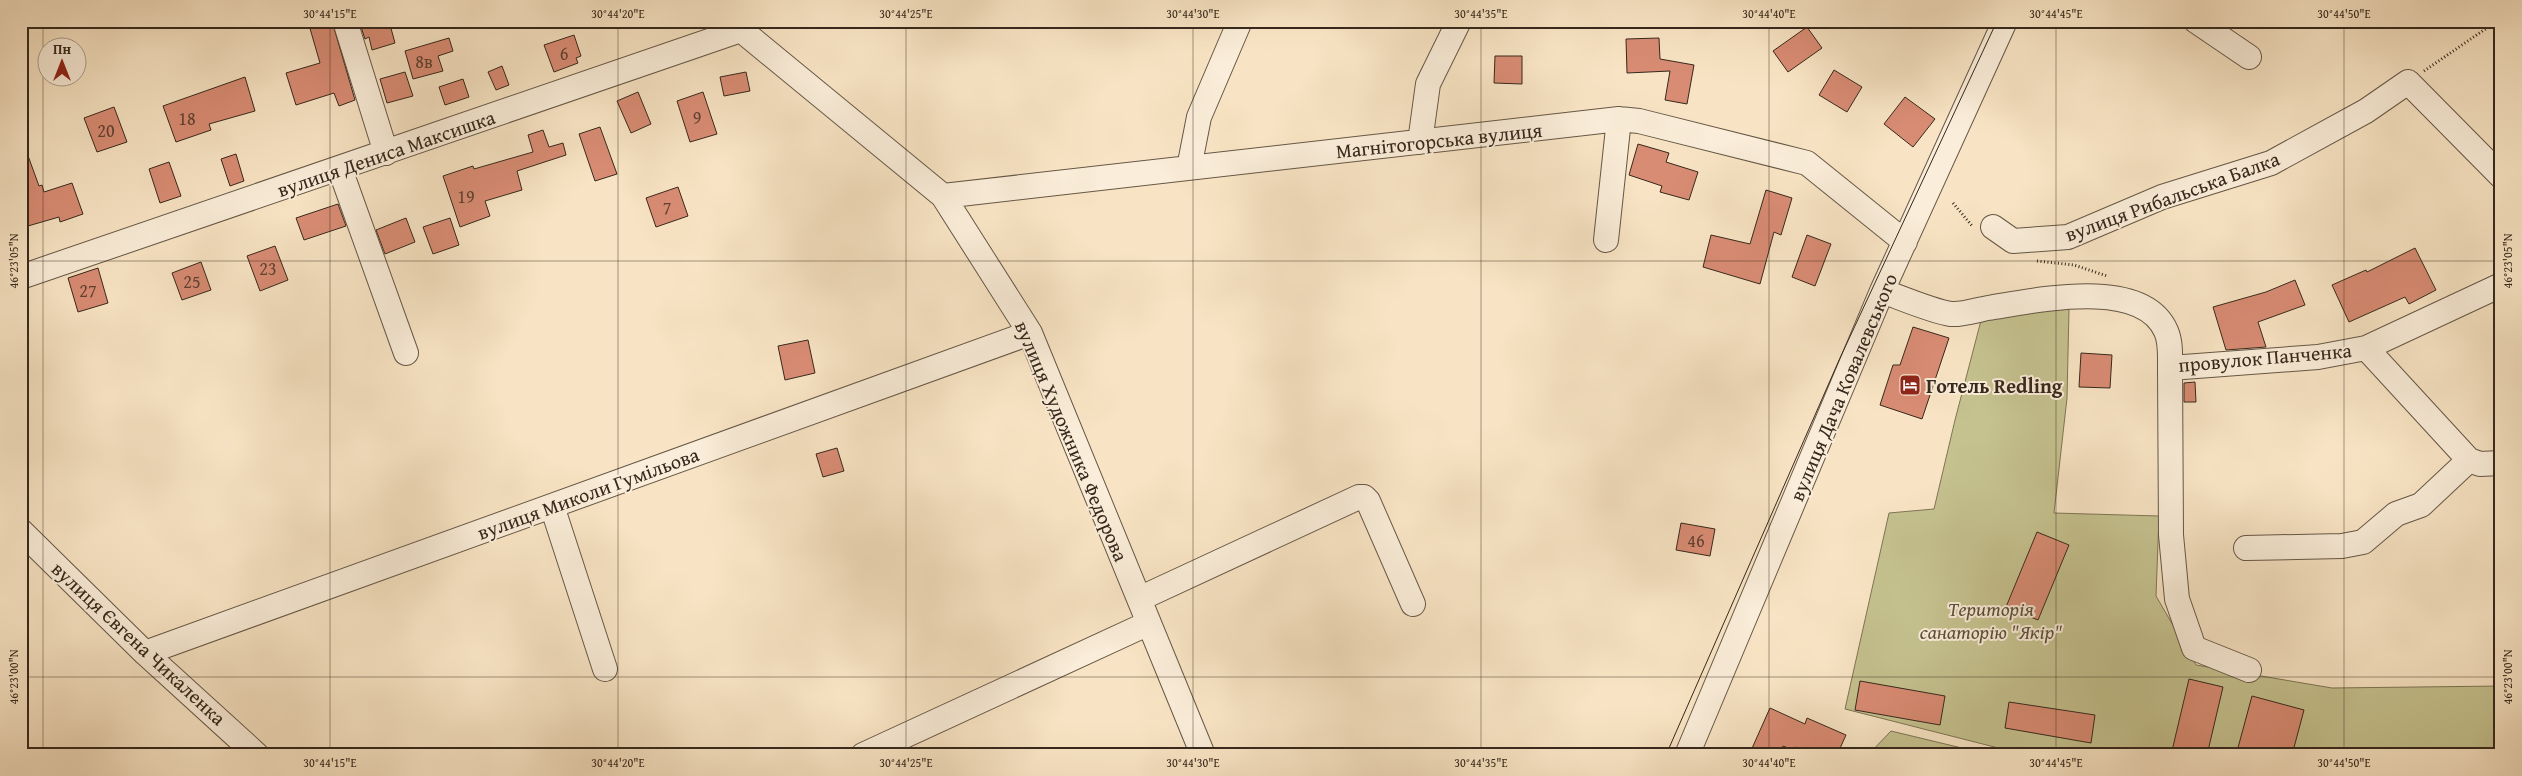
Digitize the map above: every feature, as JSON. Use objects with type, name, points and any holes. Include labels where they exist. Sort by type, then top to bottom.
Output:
[{"type":"street","points":[[345,21],[386,153]]},
{"type":"street","points":[[1189,168],[1199,117],[1240,21]]},
{"type":"street","points":[[1420,142],[1428,84],[1459,21]]},
{"type":"street","name":"вулиця Дача Ковалевського","points":[[1687,755],[1882,292],[1936,177],[2005,21]]},
{"type":"street","points":[[2196,21],[2249,57]]},
{"type":"street","name":"вулиця Дениса Максишка","points":[[21,276],[386,153],[741,24]]},
{"type":"street","name":"вулиця Художника Федорова","points":[[741,24],[942,196],[1030,333],[1204,755]]},
{"type":"street","points":[[2408,82],[2501,176]]},
{"type":"street","name":"вулиця Рибальська Балка","points":[[1984,229],[2013,242],[2068,237],[2162,197],[2271,163],[2366,111],[2408,82]]},
{"type":"street","points":[[1606,240],[1619,119]]},
{"type":"street","name":"Магнітогорська вулиця","points":[[942,196],[1619,119],[1639,121],[1807,163],[1905,242]]},
{"type":"street","points":[[340,169],[406,353]]},
{"type":"street","name":"провулок Панченка","points":[[1882,292],[1951,314],[2076,298],[2110,297],[2129,300],[2143,306],[2165,328],[2169,339],[2170,368],[2318,357],[2366,348],[2501,285]]},
{"type":"street","name":"вулиця Миколи Гумільова","points":[[146,653],[1030,333]]},
{"type":"street","points":[[2366,348],[2469,460],[2480,464],[2501,463]]},
{"type":"street","points":[[2170,368],[2171,535],[2177,600],[2194,648],[2250,670]]},
{"type":"street","points":[[2246,548],[2342,546],[2363,542],[2396,514],[2421,505],[2469,460]]},
{"type":"street","points":[[1139,599],[1364,497],[1368,501],[1413,604]]},
{"type":"street","points":[[552,506],[605,669]]},
{"type":"street","name":"вулиця Євгена Чикаленка","points":[[21,531],[146,653],[257,755]]},
{"type":"street","points":[[863,755],[1149,622]]},
{"type":"path","points":[[2408,82],[2497,21]]},
{"type":"path","points":[[1953,203],[1984,229]]},
{"type":"path","points":[[2029,260],[2074,265],[2109,276]]},
{"type":"green space","name":"Територія санаторію \"Якір\"","points":[[1984,309],[2069,309],[2067,398],[2054,513],[2159,516],[2156,596],[2196,665],[2332,688],[2501,686],[2501,755],[2026,755],[1845,709],[1889,513],[1934,509]]},
{"type":"green space","points":[[1891,731],[1991,755],[1868,755]]},
{"type":"building","points":[[322,21],[332,21],[355,100],[339,106],[334,93],[296,105],[286,73],[320,63],[309,25]]},
{"type":"building","points":[[372,21],[389,21],[395,43],[372,50],[369,37],[365,39],[360,24]]},
{"type":"building","points":[[1807,27],[1822,48],[1788,72],[1773,51]]},
{"type":"building","points":[[574,35],[581,56],[576,58],[578,63],[554,72],[544,45]]},
{"type":"building","points":[[449,38],[453,51],[438,56],[443,71],[413,79],[405,51]]},
{"type":"building","points":[[1659,38],[1660,59],[1694,65],[1687,104],[1665,100],[1670,71],[1627,73],[1626,39]]},
{"type":"building","points":[[1495,56],[1522,56],[1522,84],[1494,83]]},
{"type":"building","points":[[502,66],[509,85],[496,90],[488,72]]},
{"type":"building","points":[[1834,70],[1862,87],[1847,112],[1819,95]]},
{"type":"building","points":[[405,72],[413,96],[387,103],[380,79]]},
{"type":"building","points":[[746,72],[750,91],[724,96],[720,77]]},
{"type":"building","points":[[245,77],[255,111],[209,124],[211,130],[176,142],[163,106]]},
{"type":"building","points":[[463,79],[469,97],[445,105],[439,87]]},
{"type":"building","points":[[638,92],[651,124],[631,133],[617,101]]},
{"type":"building","points":[[703,92],[717,134],[690,142],[677,101]]},
{"type":"building","points":[[1905,97],[1935,119],[1913,147],[1884,124]]},
{"type":"building","points":[[114,107],[127,142],[97,152],[84,118]]},
{"type":"building","points":[[600,127],[617,174],[595,181],[579,134]]},
{"type":"building","points":[[543,130],[549,147],[563,143],[566,155],[517,171],[522,190],[485,201],[490,216],[460,227],[443,176],[473,166],[474,169],[533,152],[528,135]]},
{"type":"building","points":[[23,142],[39,186],[42,185],[44,192],[72,183],[83,214],[60,222],[59,217],[21,228]]},
{"type":"building","points":[[1638,144],[1669,153],[1666,162],[1698,172],[1689,200],[1660,192],[1662,186],[1629,175]]},
{"type":"building","points":[[236,154],[244,181],[230,186],[221,159]]},
{"type":"building","points":[[169,162],[181,196],[160,203],[149,169]]},
{"type":"building","points":[[678,187],[688,216],[656,227],[646,198]]},
{"type":"building","points":[[1766,190],[1792,198],[1781,235],[1774,232],[1760,284],[1703,267],[1711,235],[1750,244]]},
{"type":"building","points":[[338,204],[346,226],[304,240],[296,218]]},
{"type":"building","points":[[406,218],[415,242],[385,254],[376,230]]},
{"type":"building","points":[[450,218],[459,245],[433,254],[423,227]]},
{"type":"building","points":[[1807,235],[1831,244],[1815,286],[1792,277]]},
{"type":"building","points":[[275,246],[288,280],[260,291],[247,256]]},
{"type":"building","points":[[2415,248],[2436,290],[2409,304],[2405,297],[2349,322],[2332,285],[2366,270],[2367,272]]},
{"type":"building","points":[[201,262],[211,290],[182,300],[172,273]]},
{"type":"building","points":[[98,268],[108,303],[78,312],[68,278]]},
{"type":"building","points":[[2295,280],[2305,305],[2258,322],[2266,347],[2226,350],[2213,307],[2266,292]]},
{"type":"building","name":"Готель Redling","points":[[1913,327],[1949,338],[1922,419],[1880,405],[1893,365],[1900,365]]},
{"type":"building","points":[[808,340],[815,373],[785,380],[778,346]]},
{"type":"building","points":[[2081,353],[2112,355],[2110,388],[2079,387]]},
{"type":"building","points":[[2195,382],[2196,402],[2184,402],[2184,383]]},
{"type":"building","points":[[837,448],[844,471],[823,477],[816,454]]},
{"type":"building","points":[[1681,523],[1715,529],[1710,556],[1676,550]]},
{"type":"building","points":[[2037,532],[2069,545],[2038,620],[2006,607]]},
{"type":"building","points":[[2189,679],[2223,687],[2207,755],[2171,755]]},
{"type":"building","points":[[1860,681],[1945,696],[1940,725],[1855,710]]},
{"type":"building","points":[[2252,696],[2304,710],[2292,755],[2236,755]]},
{"type":"building","points":[[2009,702],[2095,715],[2091,743],[2005,728]]},
{"type":"building","points":[[1770,708],[1805,724],[1807,718],[1846,735],[1837,755],[1813,755],[1795,747],[1793,750],[1783,746],[1779,755],[1749,755]]},
{"type":"tram line","points":[[1666,755],[1840,358],[1997,21]]},
{"type":"place","name":"Готель Redling","points":[[1910,385]]}]
